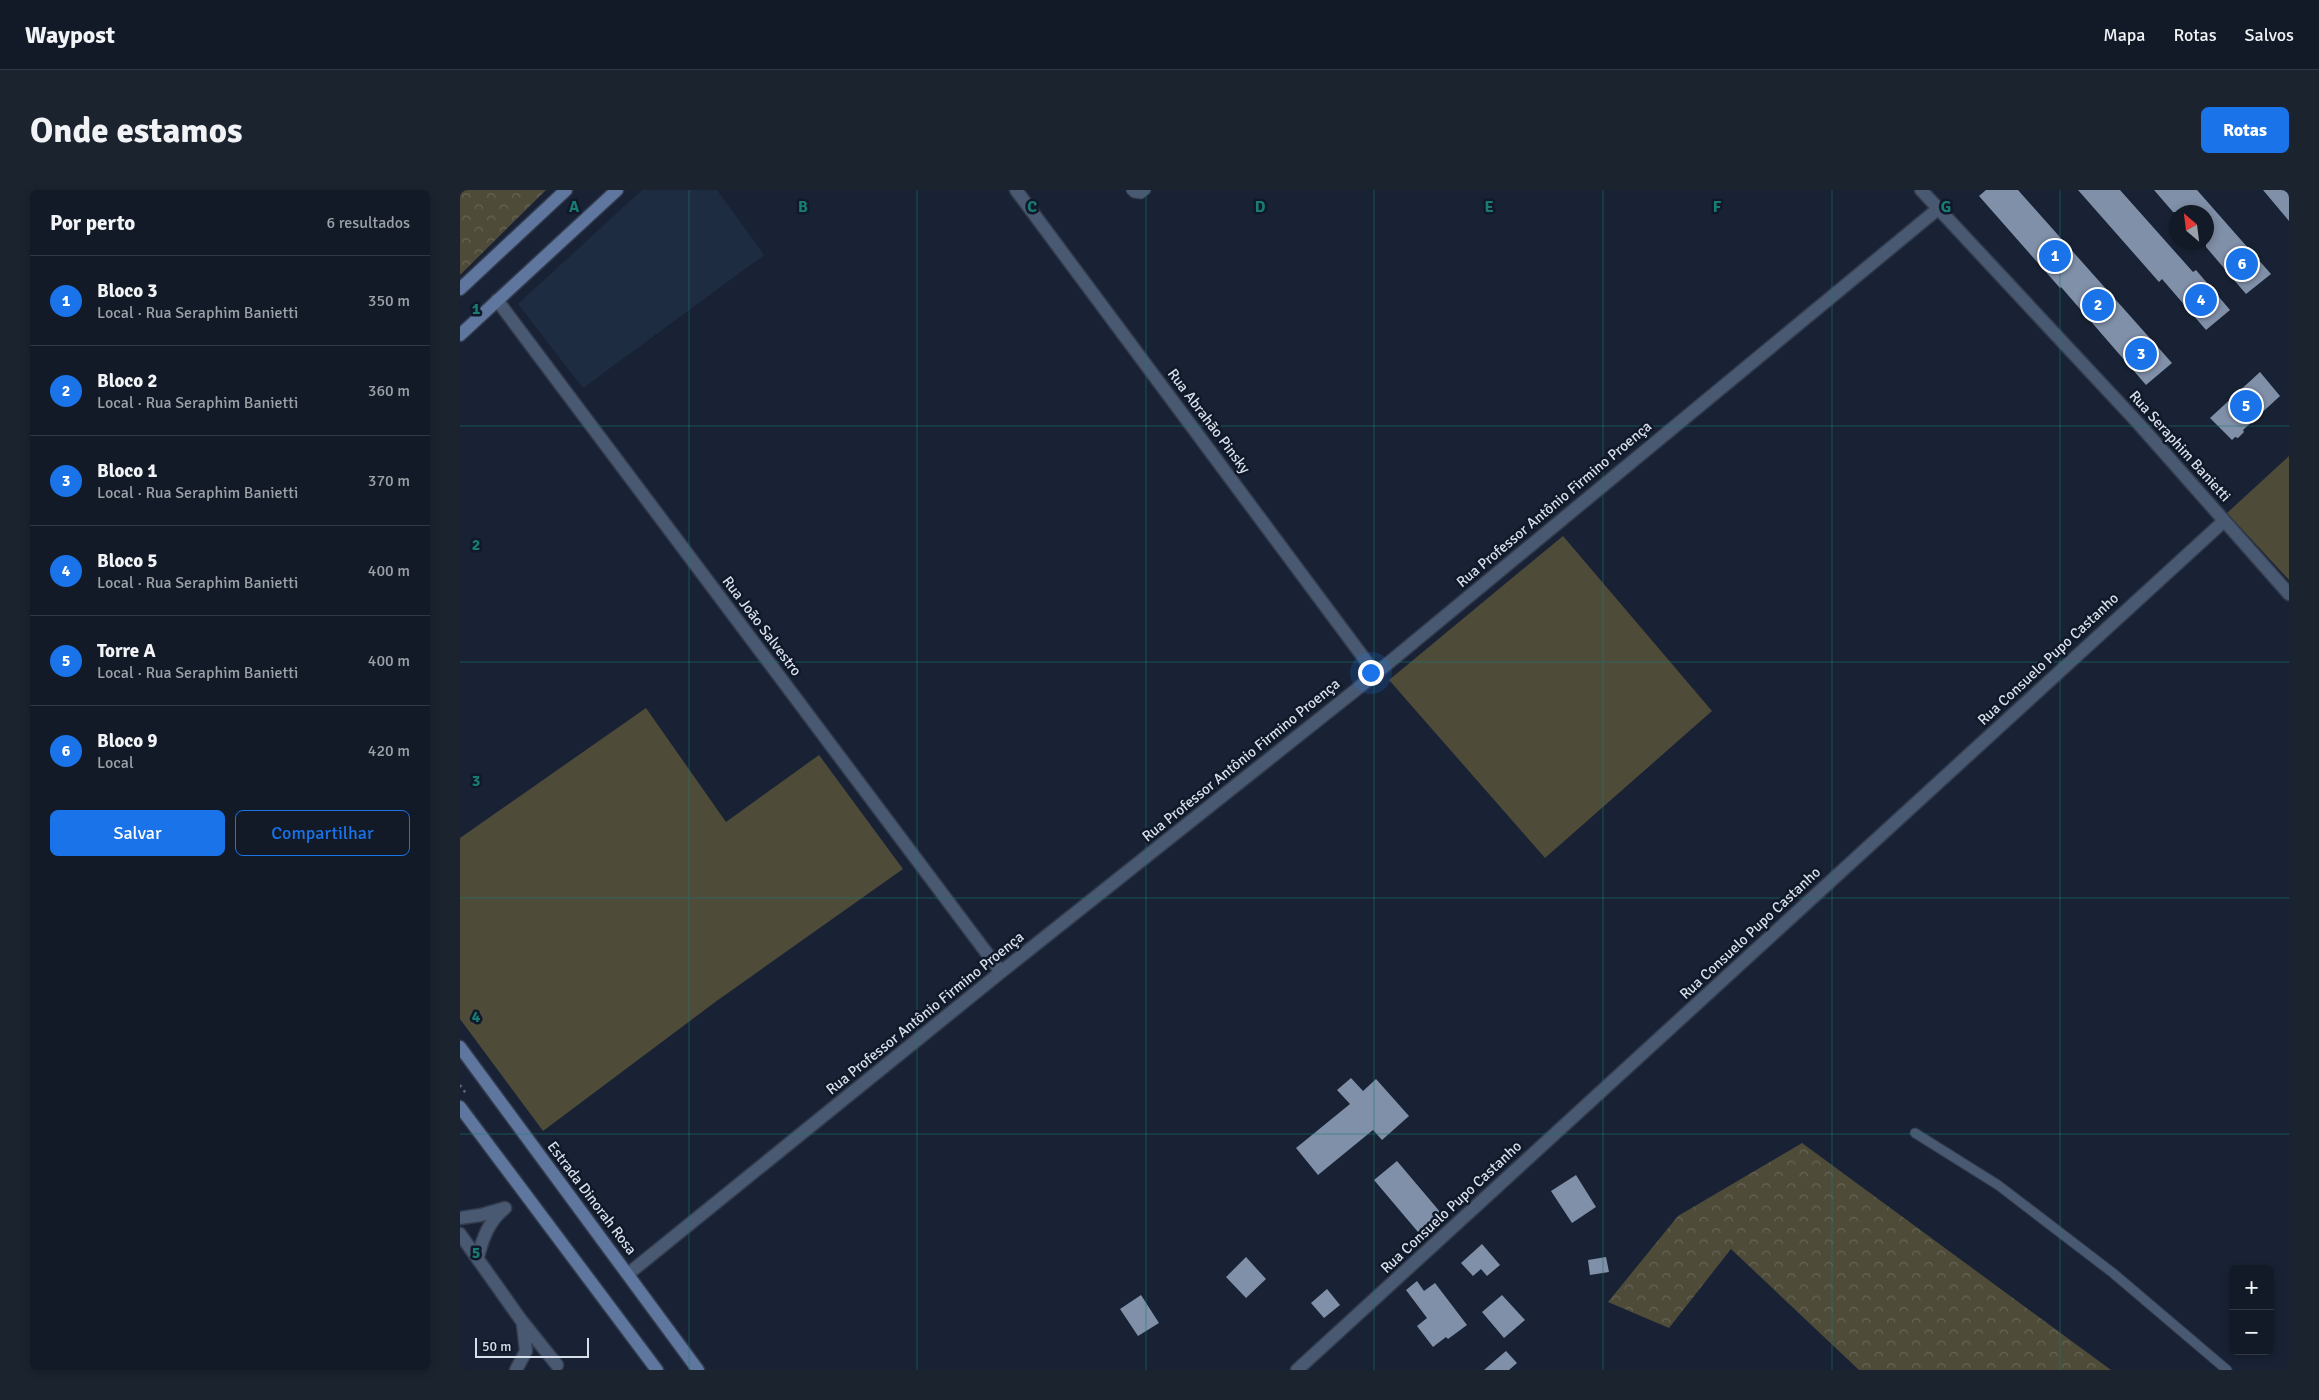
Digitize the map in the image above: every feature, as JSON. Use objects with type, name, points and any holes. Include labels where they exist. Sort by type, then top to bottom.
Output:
[{"type":"main road","points":[[460,289],[566,190]]},
{"type":"main road","points":[[460,335],[616,190]]},
{"type":"main road","name":"Estrada Dinorah Rosa","points":[[460,1047],[698,1370]]},
{"type":"main road","points":[[460,1107],[657,1370]]},
{"type":"street","name":"Rua Abrahão Pinsky","points":[[1016,190],[1375,673]]},
{"type":"street","name":"Rua Seraphim Banietti","points":[[1922,190],[2289,594]]},
{"type":"street","name":"Rua Professor Antônio Firmino Proença","points":[[628,1274],[1375,673],[1939,208]]},
{"type":"street","name":"Rua João Salvestro","points":[[497,300],[1001,972]]},
{"type":"street","name":"Rua Consuelo Pupo Castanho","points":[[1297,1370],[2224,521]]},
{"type":"street","points":[[460,1218],[481,1215],[505,1208],[495,1216],[482,1238],[478,1258]]},
{"type":"street","points":[[460,1234],[521,1320],[559,1367]]},
{"type":"street","points":[[460,1250],[478,1258]]},
{"type":"street","points":[[518,1369],[526,1351],[521,1320]]},
{"type":"street","points":[[518,1369],[525,1361],[533,1357],[542,1356],[550,1359],[559,1367]]},
{"type":"lane","points":[[1131,190],[1134,193],[1140,194],[1146,190]]},
{"type":"lane","points":[[1915,1133],[1998,1185],[2113,1274],[2227,1370]]},
{"type":"shaded area","points":[[642,190],[717,190],[764,255],[583,388],[518,304]]},
{"type":"green space","points":[[460,190],[546,190],[460,275]]},
{"type":"green space","points":[[2289,456],[2289,580],[2227,513]]},
{"type":"green space","points":[[1563,536],[1712,711],[1545,858],[1389,680]]},
{"type":"green space","points":[[646,708],[726,822],[819,755],[903,869],[718,1000],[543,1131],[460,1019],[460,838]]},
{"type":"green space","points":[[1802,1143],[2111,1370],[1859,1370],[1731,1249],[1669,1328],[1608,1302],[1678,1216]]},
{"type":"building","points":[[1986,190],[2018,190],[2172,363],[2146,385],[1979,196]]},
{"type":"building","points":[[2078,190],[2120,190],[2169,245],[2169,250],[2173,250],[2193,272],[2196,270],[2230,310],[2206,330],[2162,279],[2159,282]]},
{"type":"building","points":[[2154,190],[2197,190],[2210,205],[2169,205],[2169,207]]},
{"type":"building","points":[[2263,190],[2289,190],[2289,221]]},
{"type":"building","points":[[2214,209],[2271,274],[2246,294],[2209,250],[2214,250]]},
{"type":"building","points":[[2260,372],[2280,396],[2243,430],[2244,432],[2238,438],[2235,437],[2232,440],[2210,418]]},
{"type":"building","points":[[1351,1078],[1363,1091],[1376,1079],[1409,1116],[1382,1140],[1373,1130],[1318,1175],[1296,1148],[1350,1104],[1337,1090]]},
{"type":"building","points":[[1397,1161],[1441,1213],[1418,1232],[1374,1180]]},
{"type":"building","points":[[1576,1175],[1596,1207],[1572,1223],[1551,1191]]},
{"type":"building","points":[[1482,1244],[1500,1265],[1487,1276],[1481,1269],[1473,1276],[1461,1263]]},
{"type":"building","points":[[1246,1257],[1266,1279],[1246,1298],[1226,1277]]},
{"type":"building","points":[[1606,1257],[1609,1272],[1590,1275],[1588,1260]]},
{"type":"building","points":[[1417,1281],[1424,1291],[1435,1283],[1467,1325],[1433,1347],[1417,1326],[1427,1318],[1406,1290]]},
{"type":"building","points":[[1327,1289],[1340,1305],[1324,1318],[1311,1303]]},
{"type":"building","points":[[1141,1295],[1159,1323],[1138,1336],[1120,1309]]},
{"type":"building","points":[[1502,1295],[1525,1320],[1504,1338],[1482,1312]]},
{"type":"building","points":[[1506,1351],[1517,1363],[1509,1370],[1484,1370]]},
{"type":"place","name":"Bloco 3","points":[[2055,256]]},
{"type":"place","name":"Bloco 9","points":[[2242,264]]},
{"type":"place","name":"Bloco 5","points":[[2201,300]]},
{"type":"place","name":"Bloco 2","points":[[2098,305]]},
{"type":"place","name":"Bloco 1","points":[[2141,354]]},
{"type":"place","name":"Torre A","points":[[2246,406]]}]
